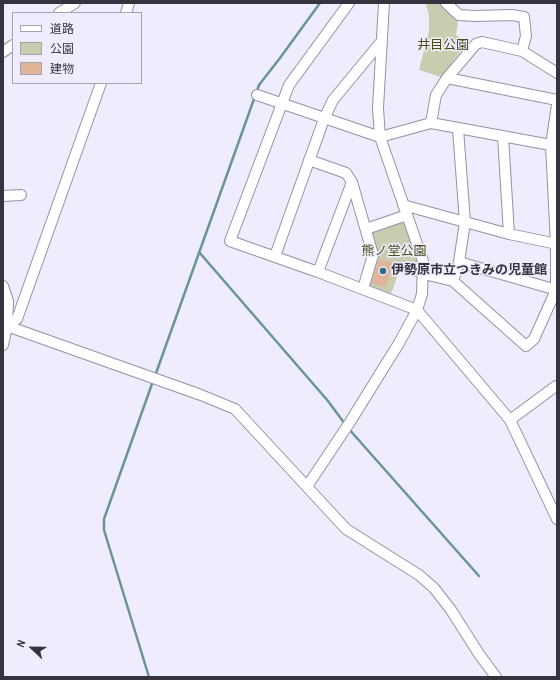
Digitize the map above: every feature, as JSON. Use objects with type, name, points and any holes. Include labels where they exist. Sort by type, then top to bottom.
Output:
[{"type":"street","points":[[61,12],[75,3]]},
{"type":"street","points":[[349,3],[289,85],[230,241],[275,256],[416,310],[510,420],[557,519]]},
{"type":"street","points":[[308,485],[350,422],[399,343],[416,310],[422,294],[424,274],[423,261],[380,137],[378,108],[384,3]]},
{"type":"street","points":[[446,3],[459,15],[512,15],[524,17],[526,36],[522,51]]},
{"type":"street","points":[[275,256],[324,119],[333,100],[381,42]]},
{"type":"street","points":[[431,123],[436,95],[447,78],[476,44],[482,42],[522,51],[557,73]]},
{"type":"street","points":[[3,52],[12,46]]},
{"type":"street","points":[[447,78],[557,100]]},
{"type":"street","points":[[7,326],[17,319],[101,84]]},
{"type":"street","points":[[257,95],[380,137],[431,123],[551,145]]},
{"type":"street","points":[[424,274],[453,281],[526,346],[534,339],[556,290],[557,244],[551,145],[557,105]]},
{"type":"street","points":[[453,281],[459,262],[466,222],[458,128]]},
{"type":"street","points":[[503,136],[509,234]]},
{"type":"street","points":[[309,160],[346,173],[352,182],[373,255],[363,289]]},
{"type":"street","points":[[318,272],[352,182]]},
{"type":"street","points":[[3,196],[21,195]]},
{"type":"street","points":[[366,229],[405,210],[466,222],[509,234],[557,244]]},
{"type":"street","points":[[459,262],[556,290]]},
{"type":"street","points":[[3,286],[8,301],[7,326],[3,345]]},
{"type":"street","points":[[7,326],[228,404],[235,409],[308,485],[346,528],[419,575],[434,588],[451,610],[478,654],[496,677]]},
{"type":"street","points":[[510,420],[556,386]]},
{"type":"green space","name":"井目公園","points":[[426,3],[441,3],[448,7],[458,20],[456,35],[468,42],[441,77],[419,70],[429,31],[429,16]]},
{"type":"green space","name":"熊ノ堂公園","points":[[405,220],[420,264],[418,278],[399,272],[390,297],[368,288],[369,233]]},
{"type":"building","name":"伊勢原市立つきみの児童館","points":[[379,259],[393,263],[386,287],[372,283]]},
{"type":"waterway","points":[[155,376],[259,85],[320,3]]},
{"type":"waterway","points":[[199,252],[328,401],[345,424]]},
{"type":"waterway","points":[[149,677],[104,530],[104,519],[153,381]]},
{"type":"waterway","points":[[348,428],[479,576]]},
{"type":"place","name":"伊勢原市立つきみの児童館","points":[[383,271]]}]
